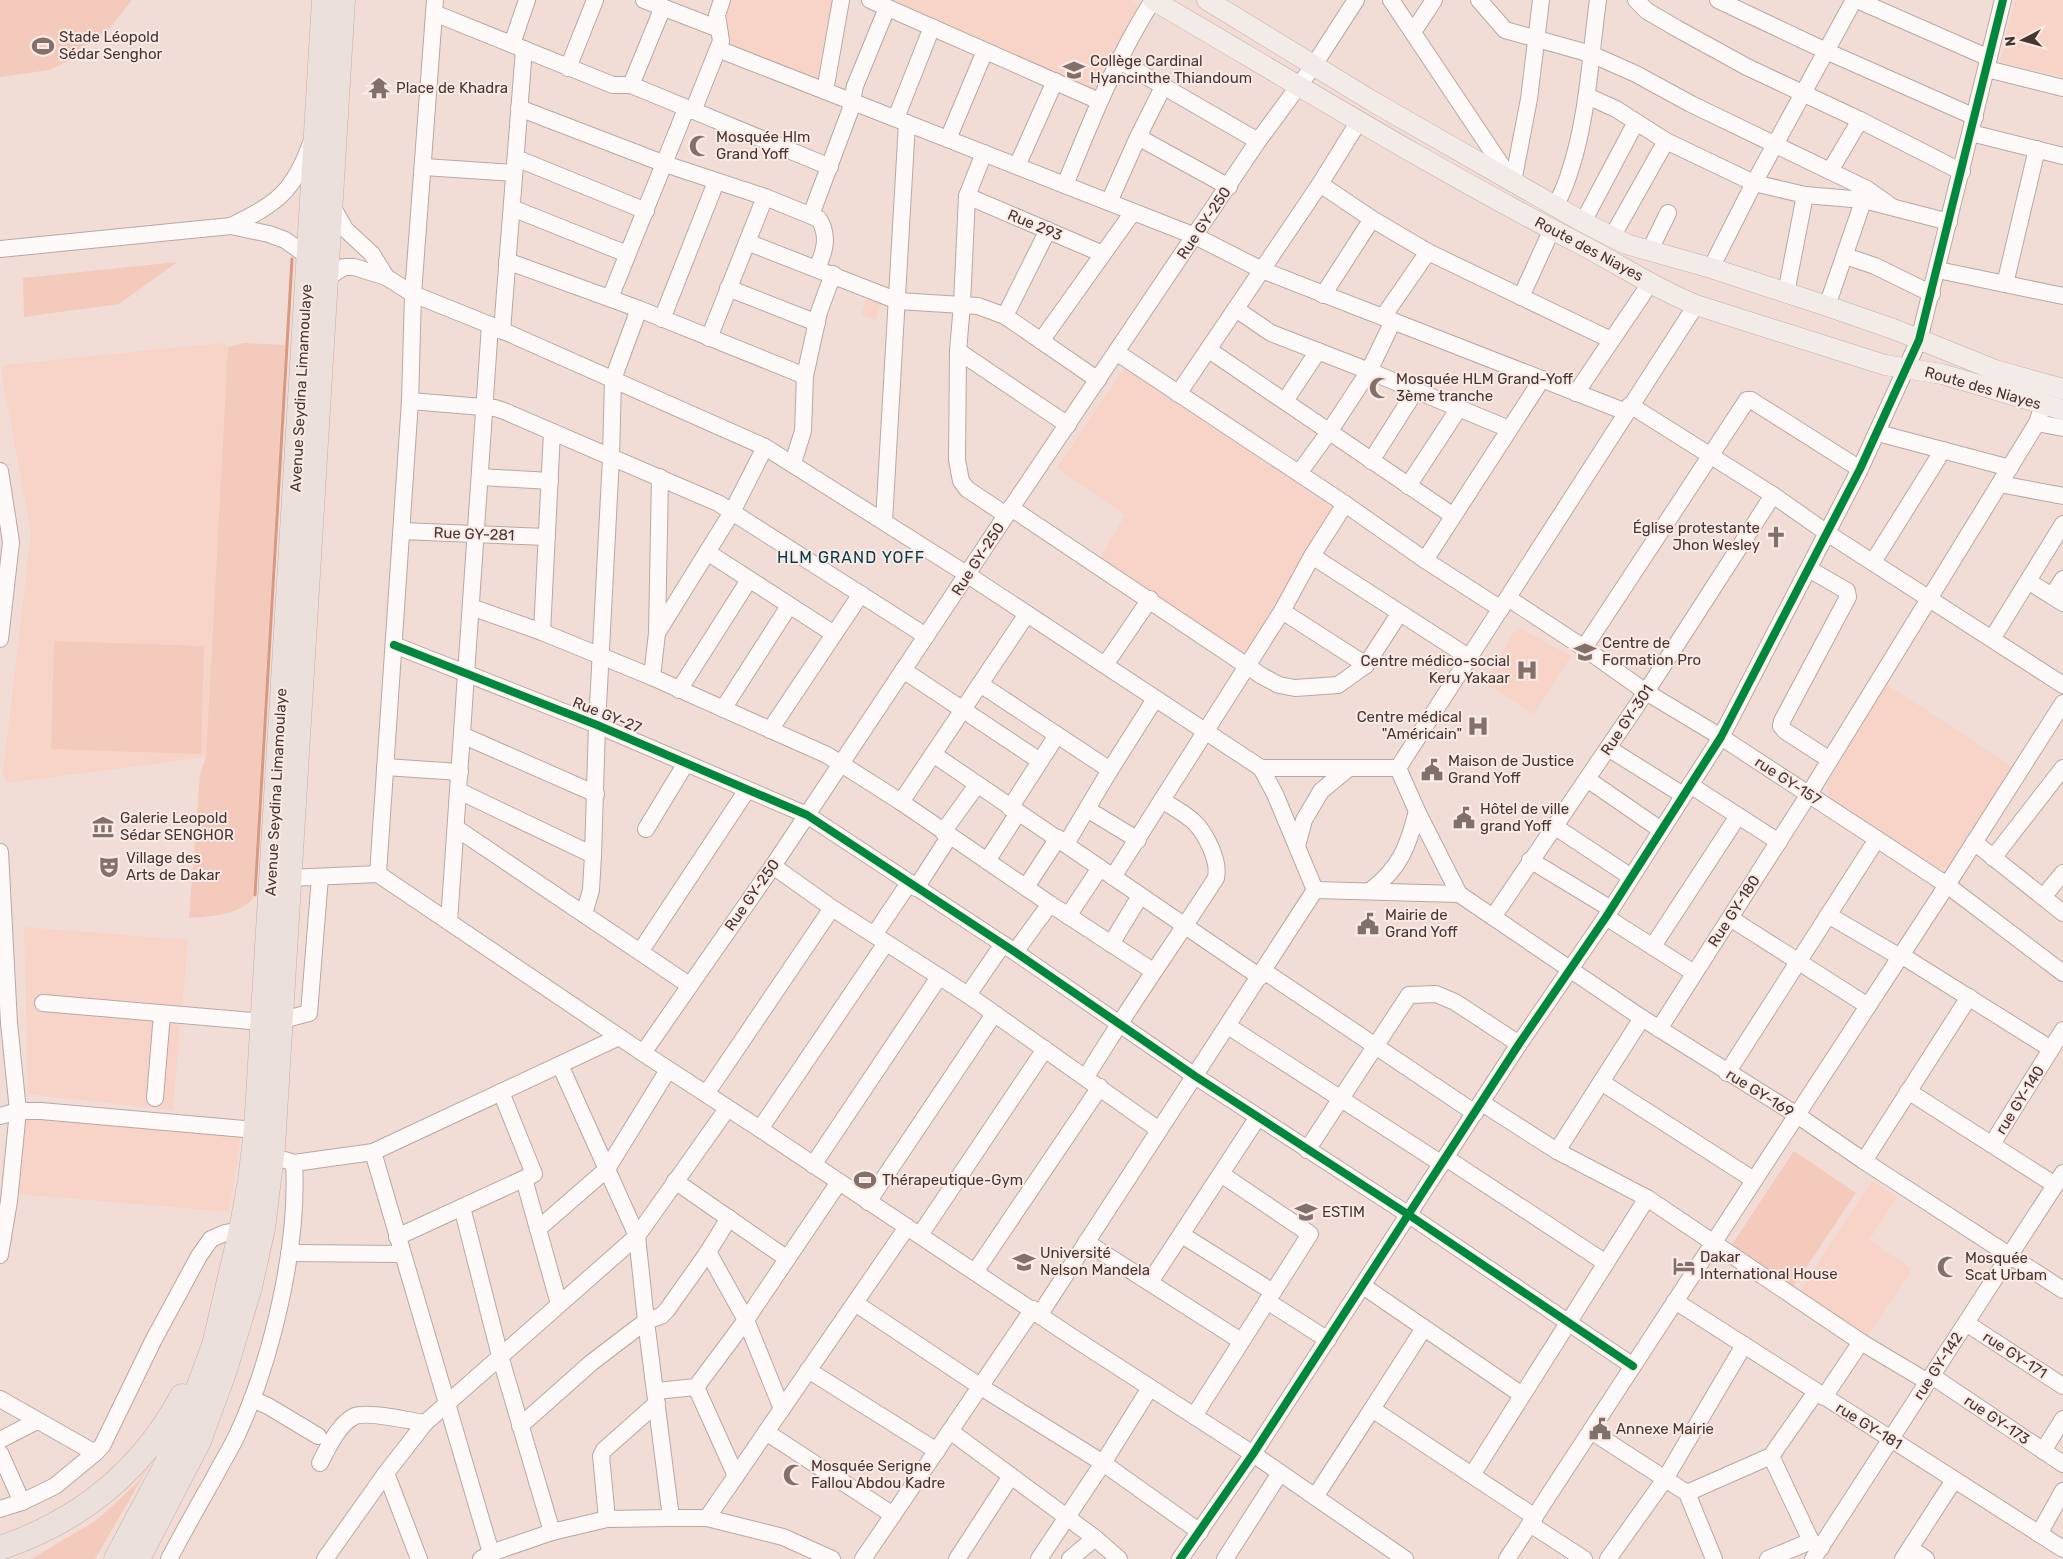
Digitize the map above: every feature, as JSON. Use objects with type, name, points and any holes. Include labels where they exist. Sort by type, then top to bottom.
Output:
[{"type":"highway","name":"Avenue Seydina Limamoulaye","points":[[138,1559],[199,1441],[225,1370],[250,1287],[263,1228],[273,1148],[272,1022],[308,257],[324,0]]},
{"type":"highway","name":"Avenue Seydina Limamoulaye","points":[[116,1559],[166,1465],[192,1407],[214,1345],[241,1230],[250,1181],[290,878],[343,0]]},
{"type":"highway","points":[[0,1548],[64,1520],[114,1484],[137,1462],[159,1436],[198,1366],[227,1292]]},
{"type":"highway","points":[[150,1559],[199,1441]]},
{"type":"main road","name":"Route des Niayes","points":[[1153,0],[1359,121],[1676,297],[1879,363],[1942,374],[2040,414],[2063,410]]},
{"type":"main road","name":"Route des Niayes","points":[[1219,3],[1372,101],[1583,222],[1626,244],[1711,268],[1827,306],[1896,330],[1995,370],[2063,389]]},
{"type":"street","points":[[450,922],[485,407],[507,261],[520,108],[518,47],[527,0]]},
{"type":"street","points":[[568,68],[595,0]]},
{"type":"street","points":[[644,0],[672,6],[719,29]]},
{"type":"street","points":[[610,298],[665,164],[718,49],[721,41],[717,15],[722,0]]},
{"type":"street","points":[[825,90],[840,0]]},
{"type":"street","points":[[870,0],[1098,101]]},
{"type":"street","points":[[1065,185],[1098,101],[1118,60],[1153,0]]},
{"type":"street","name":"Rue GY-250","points":[[643,1053],[807,815],[1008,512],[1229,187],[1258,141],[1300,86],[1356,0]]},
{"type":"street","points":[[1391,0],[1513,182]]},
{"type":"street","points":[[1413,32],[1434,0]]},
{"type":"street","points":[[1513,182],[1529,99],[1541,0]]},
{"type":"street","points":[[1556,206],[1570,174],[1587,96],[1598,0]]},
{"type":"street","points":[[1636,0],[1647,11],[1747,67],[1805,93],[1962,172]]},
{"type":"street","points":[[1718,0],[1826,51],[1975,117]]},
{"type":"street","points":[[1711,268],[1754,183],[1856,0],[1988,64],[2063,88]]},
{"type":"street","points":[[1180,1559],[1254,1454],[1519,1044],[1609,913],[1721,737],[1878,433],[1919,340],[1988,64],[2000,1]]},
{"type":"street","points":[[1485,2],[1505,30],[1591,54],[1636,74],[1830,171],[1866,194],[1891,206],[1949,222]]},
{"type":"street","points":[[378,874],[410,401],[413,294],[435,6],[518,47],[568,68],[613,85],[631,85],[830,167]]},
{"type":"street","points":[[631,85],[672,6]]},
{"type":"street","points":[[811,215],[850,112],[855,86],[887,8]]},
{"type":"street","points":[[884,521],[898,300],[901,121],[932,27]]},
{"type":"street","points":[[718,49],[1195,236],[1262,270],[1323,295],[1576,393],[1628,408],[1710,454],[2063,685]]},
{"type":"street","points":[[948,139],[985,51]]},
{"type":"street","points":[[1118,60],[1258,141]]},
{"type":"street","points":[[1017,166],[1055,81]]},
{"type":"street","points":[[1109,202],[1164,85]]},
{"type":"street","points":[[1587,96],[1616,109],[1666,141],[1754,183],[1805,194],[1866,194]]},
{"type":"street","points":[[520,108],[665,164],[765,197],[819,218],[825,234],[823,255],[817,268]]},
{"type":"street","points":[[1830,171],[1860,120]]},
{"type":"street","points":[[1178,394],[1320,184],[1359,121]]},
{"type":"street","points":[[1583,222],[1636,122]]},
{"type":"street","points":[[231,226],[262,210],[291,186],[307,153],[315,130]]},
{"type":"street","points":[[1971,133],[2063,156]]},
{"type":"street","points":[[1138,138],[1229,187]]},
{"type":"street","points":[[1612,237],[1666,141]]},
{"type":"street","points":[[2006,284],[2036,149]]},
{"type":"street","points":[[984,153],[967,196],[958,351],[957,460],[961,481],[967,489],[1150,599],[1279,685],[1294,688],[1338,685],[1366,665],[1400,614]]},
{"type":"street","points":[[424,167],[515,166],[646,211]]},
{"type":"street","points":[[662,319],[716,182]]},
{"type":"street","points":[[1320,184],[1372,219],[1428,252],[1611,340]]},
{"type":"street","points":[[1786,293],[1805,194]]},
{"type":"street","points":[[1827,306],[1866,194]]},
{"type":"street","name":"Rue 293","points":[[967,196],[1103,254]]},
{"type":"street","points":[[710,338],[765,197]]},
{"type":"street","points":[[332,206],[345,229],[372,254],[386,277]]},
{"type":"street","points":[[512,208],[627,254]]},
{"type":"street","points":[[1041,341],[1133,212]]},
{"type":"street","points":[[1650,250],[1668,213]]},
{"type":"street","points":[[1323,295],[1372,219]]},
{"type":"street","points":[[0,249],[231,226],[269,234],[285,240],[308,257]]},
{"type":"street","points":[[1521,297],[1552,229]]},
{"type":"street","points":[[1005,316],[1048,230]]},
{"type":"street","points":[[747,242],[898,300],[962,304],[992,309],[1098,380]]},
{"type":"street","points":[[1299,473],[1329,432],[1369,371],[1388,319],[1428,252]]},
{"type":"street","points":[[1844,256],[1875,266],[1932,294]]},
{"type":"street","points":[[507,261],[639,309],[806,376]]},
{"type":"street","points":[[327,278],[344,267],[354,267],[386,277],[413,294],[613,379],[765,447],[793,464],[968,575],[1261,768],[1275,794],[1315,890]]},
{"type":"street","points":[[1938,270],[2063,296]]},
{"type":"street","points":[[793,464],[804,431],[806,376],[817,323],[833,274]]},
{"type":"street","points":[[1576,393],[1651,282]]},
{"type":"street","points":[[728,288],[817,323]]},
{"type":"street","points":[[1398,768],[1696,305]]},
{"type":"street","points":[[584,914],[590,890],[593,855],[613,379],[639,309]]},
{"type":"street","points":[[1236,309],[1271,333],[1416,390],[1509,430]]},
{"type":"street","points":[[1209,350],[1452,516]]},
{"type":"street","points":[[958,351],[1068,425]]},
{"type":"street","points":[[1285,401],[1318,351]]},
{"type":"street","name":"rue GY-157","points":[[1116,352],[1299,473],[1425,560],[1584,648],[1646,692],[1721,737],[1809,794],[1947,885],[2063,973]]},
{"type":"street","points":[[1425,560],[1542,379]]},
{"type":"street","points":[[1371,461],[1416,390]]},
{"type":"street","points":[[1584,648],[1744,402],[1751,400],[1860,469]]},
{"type":"street","points":[[410,401],[485,407],[504,411],[718,503],[926,636]]},
{"type":"street","points":[[1408,486],[1458,408]]},
{"type":"street","points":[[2040,414],[2063,428]]},
{"type":"street","name":"Rue GY-180","points":[[1659,1029],[1809,794],[2010,468],[2040,414]]},
{"type":"street","points":[[542,632],[552,432]]},
{"type":"street","points":[[1878,433],[2010,468]]},
{"type":"street","points":[[657,633],[732,512],[765,447]]},
{"type":"street","points":[[1874,562],[1943,450]]},
{"type":"street","points":[[480,477],[550,481]]},
{"type":"street","points":[[652,677],[657,633],[660,477]]},
{"type":"street","points":[[0,639],[3,589],[11,542],[1,479]]},
{"type":"street","points":[[2000,484],[2063,496]]},
{"type":"street","name":"Rue GY-301","points":[[1493,917],[1646,692],[1772,494]]},
{"type":"street","points":[[1068,916],[1138,840],[1282,610],[1312,556],[1345,504]]},
{"type":"street","points":[[1992,639],[2063,524]]},
{"type":"street","name":"Rue GY-281","points":[[402,531],[547,537]]},
{"type":"street","points":[[707,552],[834,634]]},
{"type":"street","points":[[1312,556],[1470,658]]},
{"type":"street","points":[[1809,569],[1847,591],[1848,597],[1781,726],[1785,731],[1830,760]]},
{"type":"street","points":[[2028,581],[2058,600],[2063,579]]},
{"type":"street","points":[[679,690],[749,580]]},
{"type":"street","points":[[770,730],[861,594]]},
{"type":"street","points":[[1105,665],[1150,599]]},
{"type":"street","points":[[723,709],[789,606]]},
{"type":"street","points":[[471,607],[602,656],[827,755],[901,802],[1050,904],[1153,971]]},
{"type":"street","points":[[1282,610],[1366,665]]},
{"type":"street","points":[[901,802],[1027,614]]},
{"type":"street","name":"Rue GY-27","points":[[394,646],[597,725],[807,815],[1009,948],[1195,1076],[1408,1215],[1633,1366]]},
{"type":"street","points":[[902,670],[1040,761]]},
{"type":"street","points":[[980,684],[1110,770]]},
{"type":"street","points":[[1026,886],[1088,809],[1155,699]]},
{"type":"street","points":[[1507,1559],[1901,956],[2063,703]]},
{"type":"street","points":[[462,735],[596,794]]},
{"type":"street","points":[[987,861],[1040,761],[1057,735]]},
{"type":"street","points":[[1608,748],[1738,816],[1779,842]]},
{"type":"street","name":"rue GY-173","points":[[933,754],[1185,926],[1479,1108],[1647,1198],[1861,1342],[1930,1379],[2063,1464]]},
{"type":"street","points":[[646,829],[686,763]]},
{"type":"street","points":[[385,766],[460,772]]},
{"type":"street","points":[[1261,768],[1398,768]]},
{"type":"street","points":[[1297,846],[1304,820],[1322,791],[1349,768]]},
{"type":"street","points":[[1315,890],[1459,894],[1417,811],[1398,768]]},
{"type":"street","points":[[1994,858],[2063,768]]},
{"type":"street","points":[[1587,779],[1661,830]]},
{"type":"street","points":[[760,1128],[977,784]]},
{"type":"street","points":[[640,952],[747,790]]},
{"type":"street","points":[[459,791],[593,855]]},
{"type":"street","points":[[1086,1077],[1119,1023],[1216,878],[1218,870],[1216,861],[1200,826],[1162,800]]},
{"type":"street","points":[[1088,809],[1138,840]]},
{"type":"street","points":[[1370,892],[1385,880],[1400,861],[1411,835],[1417,811]]},
{"type":"street","points":[[1653,946],[1738,816]]},
{"type":"street","points":[[1554,826],[1631,877]]},
{"type":"street","points":[[456,828],[689,985]]},
{"type":"street","points":[[1727,1073],[1877,839]]},
{"type":"street","points":[[1974,842],[2063,913]]},
{"type":"street","points":[[0,852],[4,1024],[18,1112],[5,1201],[0,1255]]},
{"type":"street","points":[[1530,860],[1694,973]]},
{"type":"street","points":[[772,866],[832,908],[968,995],[1159,1130]]},
{"type":"street","points":[[2043,897],[2063,873]]},
{"type":"street","points":[[290,878],[378,874],[668,1070],[760,1128],[868,1202],[1150,1388],[1254,1454],[1404,1559]]},
{"type":"street","points":[[43,1003],[272,1022],[309,1013],[320,877]]},
{"type":"street","points":[[863,1559],[950,1431],[1086,1242],[1315,890]]},
{"type":"street","name":"rue GY-169","points":[[1459,894],[1642,1018],[1727,1073],[1797,1115],[1864,1161],[2063,1290]]},
{"type":"street","points":[[1111,944],[1140,896]]},
{"type":"street","points":[[968,995],[1050,904]]},
{"type":"street","points":[[706,1094],[832,908]]},
{"type":"street","points":[[1828,915],[1901,956],[2051,1049]]},
{"type":"street","points":[[1730,918],[1868,1006]]},
{"type":"street","points":[[813,1165],[939,977]]},
{"type":"street","points":[[1307,1150],[1409,995],[1436,994],[1455,1002],[1519,1044]]},
{"type":"street","points":[[1864,1161],[1969,997]]},
{"type":"street","points":[[155,1098],[162,1014]]},
{"type":"street","points":[[868,1202],[994,1014]]},
{"type":"street","points":[[1557,1151],[1642,1018]]},
{"type":"street","points":[[1228,1026],[1606,1263]]},
{"type":"street","name":"rue GY-140","points":[[1992,1144],[2063,1030]]},
{"type":"street","points":[[273,1148],[284,1160],[294,1163],[373,1152],[619,1037]]},
{"type":"street","points":[[707,1518],[855,1302],[914,1231],[1045,1049]]},
{"type":"street","points":[[560,1065],[637,1236],[646,1321],[672,1518]]},
{"type":"street","points":[[538,1229],[607,1169],[668,1070]]},
{"type":"street","points":[[1601,1082],[1754,1180]]},
{"type":"street","points":[[975,1272],[1100,1087]]},
{"type":"street","points":[[1908,1090],[1992,1144],[2060,1180]]},
{"type":"street","points":[[397,1236],[534,1174],[501,1092]]},
{"type":"street","points":[[325,1559],[386,1473],[425,1423],[637,1236],[727,1109],[725,1106]]},
{"type":"street","points":[[0,1116],[18,1112],[41,1111],[256,1130]]},
{"type":"street","points":[[1150,1282],[1258,1117]]},
{"type":"street","points":[[373,1152],[402,1254],[448,1402],[486,1556],[552,1532],[607,1519],[707,1518],[783,1537],[832,1559]]},
{"type":"street","points":[[169,1559],[238,1434],[252,1399],[273,1335],[289,1253],[295,1182],[294,1163]]},
{"type":"street","points":[[1194,1416],[1310,1234],[1221,1174]]},
{"type":"street","points":[[524,1179],[559,1304]]},
{"type":"street","name":"rue GY-142","points":[[1815,1549],[1891,1439],[2060,1180]]},
{"type":"street","points":[[675,1181],[786,1258]]},
{"type":"street","points":[[607,1519],[601,1456],[604,1450],[657,1397],[696,1386],[746,1320],[839,1182]]},
{"type":"street","points":[[1472,1475],[1647,1198]]},
{"type":"street","points":[[462,1207],[500,1356],[552,1532]]},
{"type":"street","points":[[520,1426],[591,1363],[646,1321],[661,1316],[673,1304],[728,1218]]},
{"type":"street","points":[[0,1509],[22,1502],[55,1486],[102,1446],[154,1339],[199,1256],[211,1239],[225,1232],[241,1230]]},
{"type":"street","points":[[1182,1235],[1328,1340]]},
{"type":"street","points":[[1086,1242],[1241,1341]]},
{"type":"street","points":[[708,1252],[746,1320],[782,1409]]},
{"type":"street","points":[[289,1253],[402,1254]]},
{"type":"street","points":[[1363,1286],[1522,1395]]},
{"type":"street","name":"rue GY-181","points":[[1675,1301],[2063,1549]]},
{"type":"street","points":[[855,1302],[981,1387],[1103,1463],[1200,1532]]},
{"type":"street","name":"rue GY-171","points":[[1966,1323],[2063,1386]]},
{"type":"street","points":[[1315,1497],[1424,1328]]},
{"type":"street","points":[[1687,1493],[1771,1456],[1861,1342]]},
{"type":"street","points":[[1608,1559],[1665,1478],[1744,1346]]},
{"type":"street","points":[[808,1370],[937,1451]]},
{"type":"street","points":[[696,1386],[736,1476]]},
{"type":"street","points":[[1039,1559],[1150,1388]]},
{"type":"street","points":[[0,1399],[95,1453]]},
{"type":"street","points":[[252,1399],[268,1406],[318,1436]]},
{"type":"street","points":[[1372,1409],[1472,1475],[1584,1559]]},
{"type":"street","points":[[320,1463],[337,1434],[356,1416],[367,1414],[425,1423]]},
{"type":"street","points":[[2043,1451],[2063,1419]]},
{"type":"street","points":[[0,1440],[37,1420]]},
{"type":"street","points":[[950,1431],[1096,1538],[1119,1559]]},
{"type":"street","points":[[1590,1431],[1687,1493],[1708,1555]]},
{"type":"street","points":[[766,1432],[893,1516]]},
{"type":"street","points":[[0,1453],[22,1502]]},
{"type":"street","points":[[1768,1559],[1815,1549],[1771,1456]]},
{"type":"street","points":[[386,1473],[419,1559]]},
{"type":"street","points":[[1225,1559],[1280,1473]]},
{"type":"street","points":[[957,1559],[1011,1476]]},
{"type":"street","points":[[1926,1559],[1907,1554],[1954,1480]]},
{"type":"street","points":[[2039,1534],[2063,1491]]},
{"type":"street","points":[[1070,1559],[1096,1538]]},
{"type":"shaded area","name":"Stade Léopold Sédar Senghor","points":[[0,0],[132,0],[109,29],[75,53],[77,57],[49,70],[0,77]]},
{"type":"shaded area","points":[[725,0],[837,0],[823,87],[722,47]]},
{"type":"shaded area","name":"Collège Cardinal Hyancinthe Thiandoum","points":[[884,0],[1132,0],[1138,5],[1095,96]]},
{"type":"shaded area","points":[[2015,0],[2063,0],[2063,77],[2000,62]]},
{"type":"shaded area","points":[[177,262],[119,304],[24,317],[23,278]]},
{"type":"shaded area","points":[[868,296],[883,299],[875,320],[861,315]]},
{"type":"shaded area","points":[[220,343],[228,347],[206,757],[8,783],[3,773],[31,533],[1,370],[5,365]]},
{"type":"shaded area","points":[[244,343],[285,345],[253,898],[247,904],[232,912],[215,916],[189,918],[200,774],[206,757],[228,347]]},
{"type":"shaded area","points":[[1126,365],[1336,511],[1245,658],[1100,558],[1125,515],[1057,468]]},
{"type":"shaded area","name":"Centre médico-social Keru Yakaar","points":[[1521,629],[1571,656],[1534,714],[1485,683],[1513,633]]},
{"type":"shaded area","points":[[54,641],[204,646],[201,754],[51,749]]},
{"type":"shaded area","points":[[1886,684],[2013,767],[1949,866],[1939,869],[1829,798],[1827,784]]},
{"type":"shaded area","points":[[24,927],[188,940],[182,1008],[172,1022],[180,1028],[173,1110],[28,1094]]},
{"type":"shaded area","points":[[26,1116],[241,1137],[229,1212],[19,1194]]},
{"type":"shaded area","points":[[1794,1151],[1856,1193],[1793,1287],[1731,1246]]},
{"type":"shaded area","points":[[1872,1181],[1897,1197],[1869,1240],[1912,1269],[1867,1337],[1799,1292]]},
{"type":"shaded area","points":[[156,1454],[95,1559],[31,1559],[97,1520],[138,1482]]},
{"type":"waterway","points":[[255,895],[292,259]]},
{"type":"cycle path","points":[[1180,1559],[1253,1454],[1519,1044],[1606,917],[1721,737],[1860,469],[1919,340],[2003,0]]},
{"type":"cycle path","points":[[394,645],[597,725],[807,815],[1015,952],[1195,1076],[1409,1215],[1633,1366]]},
{"type":"place","name":"Stade Léopold Sédar Senghor","points":[[43,46]]},
{"type":"place","name":"Collège Cardinal Hyancinthe Thiandoum","points":[[1074,70]]},
{"type":"place","name":"Place de Khadra","points":[[379,88]]},
{"type":"place","name":"Mosquée Hlm Grand Yoff","points":[[700,146]]},
{"type":"place","name":"Mosquée HLM Grand-Yoff 3ème tranche","points":[[1380,388]]},
{"type":"place","name":"Église protestante Jhon Wesley","points":[[1776,537]]},
{"type":"place","name":"Centre de Formation Pro","points":[[1585,652]]},
{"type":"place","name":"Centre médico-social Keru Yakaar","points":[[1527,670]]},
{"type":"place","name":"Centre médical \"Américain\"","points":[[1478,726]]},
{"type":"place","name":"Maison de Justice Grand Yoff","points":[[1432,770]]},
{"type":"place","name":"Hôtel de ville grand Yoff","points":[[1464,818]]},
{"type":"place","name":"Galerie Leopold Sédar SENGHOR","points":[[103,827]]},
{"type":"place","name":"Village des Arts de Dakar","points":[[109,867]]},
{"type":"place","name":"Mairie de Grand Yoff","points":[[1368,924]]},
{"type":"place","name":"Thérapeutique-Gym","points":[[865,1180]]},
{"type":"place","name":"ESTIM","points":[[1306,1212]]},
{"type":"place","name":"Université Nelson Mandela","points":[[1024,1262]]},
{"type":"place","name":"Dakar International House","points":[[1684,1266]]},
{"type":"place","name":"Mosquée Scat Urbam","points":[[1948,1267]]},
{"type":"place","name":"Annexe Mairie","points":[[1600,1429]]},
{"type":"place","name":"Mosquée Serigne Fallou Abdou Kadre","points":[[794,1475]]},
{"type":"district","name":"HLM GRAND YOFF","points":[[851,557]]}]
